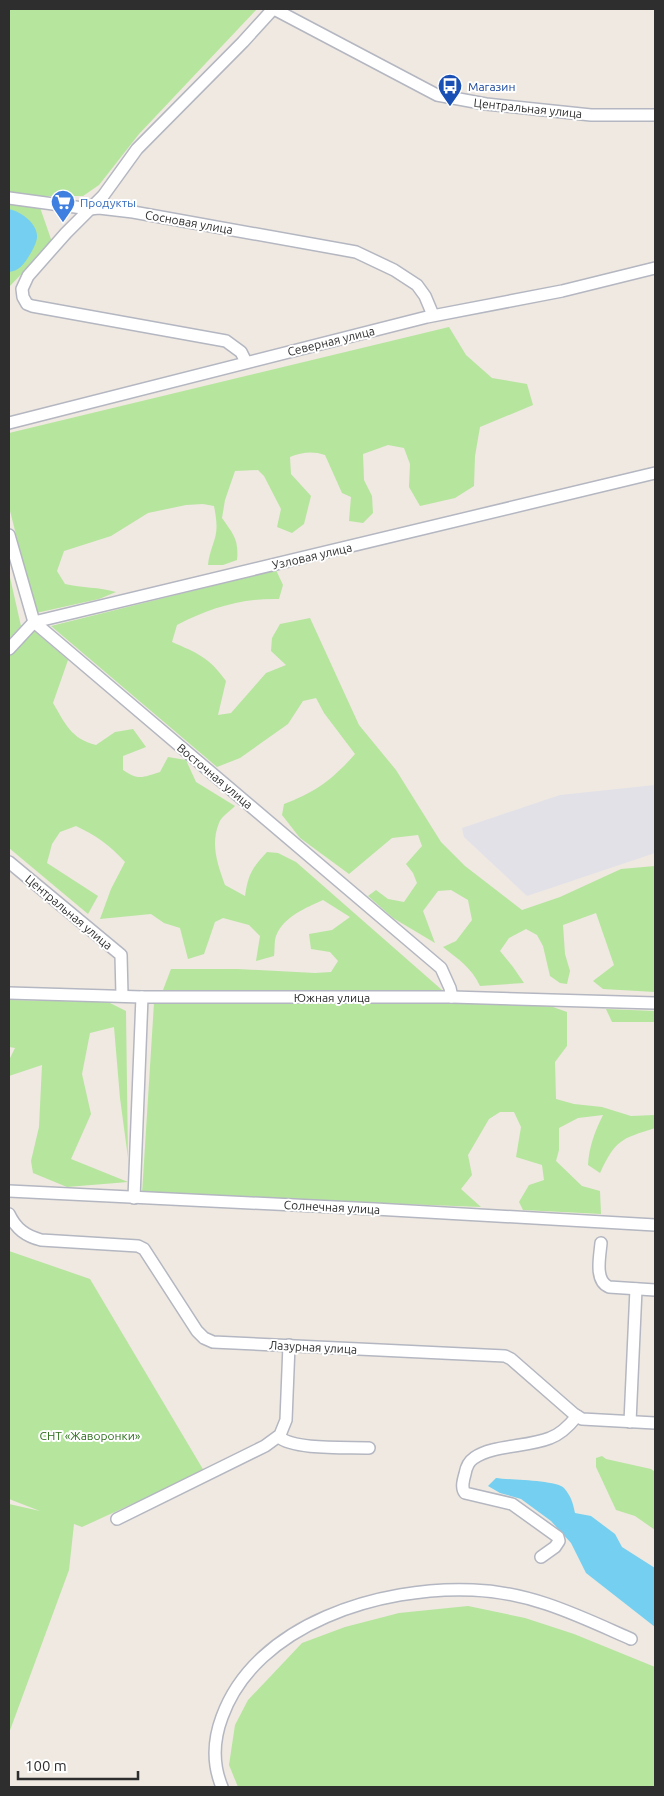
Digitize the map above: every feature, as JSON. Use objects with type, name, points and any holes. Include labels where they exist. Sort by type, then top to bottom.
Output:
[{"type":"street","name":"Центральная улица","points":[[273,9],[442,97],[486,104],[591,115],[655,115]]},
{"type":"street","points":[[246,362],[241,352],[226,341],[32,306],[27,304],[23,297],[22,289],[28,276],[66,233],[103,196],[137,149],[230,56],[273,9]]},
{"type":"street","name":"Сосновая улица","points":[[9,198],[90,209],[99,208],[133,212],[356,252],[394,270],[417,284],[425,296],[433,316]]},
{"type":"street","name":"Северная улица","points":[[9,423],[433,316],[562,292],[655,268]]},
{"type":"street","name":"Узловая улица","points":[[34,622],[655,473]]},
{"type":"street","points":[[9,535],[34,622],[9,649]]},
{"type":"street","name":"Восточная улица","points":[[34,622],[440,968],[450,988],[452,997]]},
{"type":"street","name":"Центральная улица","points":[[9,862],[121,955],[122,995]]},
{"type":"street","name":"Южная улица","points":[[9,993],[142,996],[452,997],[655,1003]]},
{"type":"street","points":[[134,1198],[142,996]]},
{"type":"street","name":"Солнечная улица","points":[[9,1192],[385,1209],[655,1225]]},
{"type":"street","name":"Лазурная улица","points":[[9,1214],[19,1230],[30,1237],[41,1240],[138,1246],[144,1249],[197,1331],[204,1338],[213,1342],[505,1356],[512,1359],[577,1416]]},
{"type":"street","points":[[601,1243],[601,1282],[609,1287],[655,1290]]},
{"type":"street","points":[[630,1422],[636,1289]]},
{"type":"street","points":[[117,1519],[257,1450],[278,1437],[286,1420],[289,1346]]},
{"type":"street","points":[[541,1557],[557,1544],[558,1537],[512,1504],[465,1493],[463,1490],[464,1475],[469,1462],[477,1456],[504,1448],[548,1439],[563,1431],[577,1416],[582,1419],[655,1423]]},
{"type":"street","points":[[278,1437],[283,1441],[297,1444],[369,1448]]},
{"type":"street","points":[[222,1787],[216,1766],[215,1740],[225,1709],[240,1684],[265,1655],[289,1636],[359,1604],[389,1596],[435,1590],[492,1591],[530,1598],[631,1639]]},
{"type":"shaded area","points":[[655,785],[655,853],[527,896],[464,837],[462,828],[560,795]]},
{"type":"green space","points":[[9,9],[257,9],[139,134],[99,185],[83,196],[36,196],[52,242],[9,287]]},
{"type":"green space","points":[[449,327],[466,355],[492,378],[527,384],[533,405],[480,427],[475,456],[474,486],[455,498],[420,506],[409,487],[410,464],[404,448],[388,445],[363,454],[364,480],[372,496],[373,513],[363,523],[349,521],[351,497],[342,493],[325,455],[299,454],[290,457],[291,474],[311,496],[304,524],[292,533],[277,527],[281,509],[264,476],[258,470],[235,471],[225,500],[222,518],[236,542],[237,560],[223,565],[208,565],[216,530],[214,506],[203,504],[186,505],[148,513],[111,536],[64,551],[57,571],[65,584],[116,592],[99,599],[36,613],[9,507],[9,433]]},
{"type":"green space","points":[[276,570],[283,585],[279,599],[252,600],[226,605],[177,625],[172,642],[189,649],[208,661],[226,681],[218,715],[231,713],[266,673],[286,665],[271,651],[272,638],[280,624],[310,618],[359,725],[396,770],[441,842],[465,866],[522,910],[560,897],[621,869],[655,866],[655,992],[603,989],[593,981],[614,965],[596,913],[563,925],[565,954],[570,971],[567,984],[560,983],[550,976],[543,946],[537,935],[526,929],[509,938],[500,951],[524,983],[480,986],[469,969],[443,947],[456,941],[472,920],[468,900],[451,890],[438,891],[423,911],[435,943],[393,918],[368,896],[376,890],[388,899],[404,902],[417,883],[413,873],[406,864],[422,846],[418,835],[392,838],[349,874],[300,838],[282,815],[284,804],[306,795],[323,784],[355,754],[324,713],[316,698],[303,701],[288,724],[240,758],[217,767],[51,626]]},
{"type":"green space","points":[[9,573],[21,626],[9,639]]},
{"type":"green space","points":[[33,630],[68,660],[53,703],[65,723],[80,739],[96,745],[115,732],[133,729],[146,747],[123,756],[123,770],[133,776],[145,776],[160,772],[168,757],[186,760],[196,782],[235,806],[220,821],[216,831],[216,855],[225,885],[245,896],[250,876],[258,862],[267,852],[278,853],[296,862],[442,990],[163,990],[171,969],[331,972],[338,961],[330,952],[311,949],[309,934],[332,930],[350,917],[323,900],[310,906],[284,923],[275,938],[274,956],[256,961],[260,936],[249,925],[223,918],[215,922],[204,954],[188,959],[180,928],[164,923],[151,914],[100,919],[111,889],[125,862],[114,850],[96,837],[76,826],[60,832],[52,844],[47,863],[98,896],[88,914],[9,848],[9,656]]},
{"type":"green space","points":[[9,1000],[108,1002],[126,1011],[128,1158],[120,1098],[114,1027],[90,1033],[82,1074],[91,1114],[71,1159],[128,1182],[67,1187],[33,1173],[31,1161],[39,1127],[42,1065],[9,1076],[9,1060],[15,1048],[9,1047]]},
{"type":"green space","points":[[154,1003],[518,1004],[553,1007],[567,1012],[567,1046],[555,1062],[556,1099],[574,1104],[602,1107],[631,1116],[655,1115],[655,1128],[634,1135],[621,1142],[615,1147],[600,1173],[588,1165],[593,1139],[603,1115],[578,1118],[559,1128],[559,1150],[556,1161],[582,1186],[600,1191],[601,1214],[523,1210],[519,1202],[529,1185],[544,1180],[542,1165],[516,1157],[521,1127],[514,1112],[500,1112],[489,1119],[468,1155],[472,1175],[461,1189],[481,1207],[142,1194]]},
{"type":"green space","points":[[606,1009],[655,1011],[655,1022],[612,1022]]},
{"type":"green space","name":"СНТ «Жаворонки»","points":[[9,1251],[90,1279],[204,1471],[82,1527],[74,1524],[69,1570],[9,1733],[9,1504],[40,1511],[9,1499]]},
{"type":"green space","points":[[602,1456],[606,1459],[651,1469],[655,1472],[655,1530],[635,1516],[616,1510],[596,1467],[596,1458]]},
{"type":"green space","points":[[468,1606],[525,1618],[574,1634],[655,1667],[655,1787],[238,1787],[229,1765],[235,1725],[248,1700],[302,1643],[345,1627],[399,1613]]},
{"type":"water","points":[[9,209],[19,213],[32,223],[37,233],[37,238],[33,250],[23,264],[18,269],[9,272]]},
{"type":"water","points":[[496,1478],[559,1485],[568,1494],[575,1513],[591,1516],[615,1534],[622,1547],[655,1568],[655,1627],[586,1573],[571,1543],[551,1521],[521,1499],[500,1493],[488,1486]]},
{"type":"place","name":"Магазин","points":[[450,107]]},
{"type":"place","name":"Продукты","points":[[63,223]]}]
